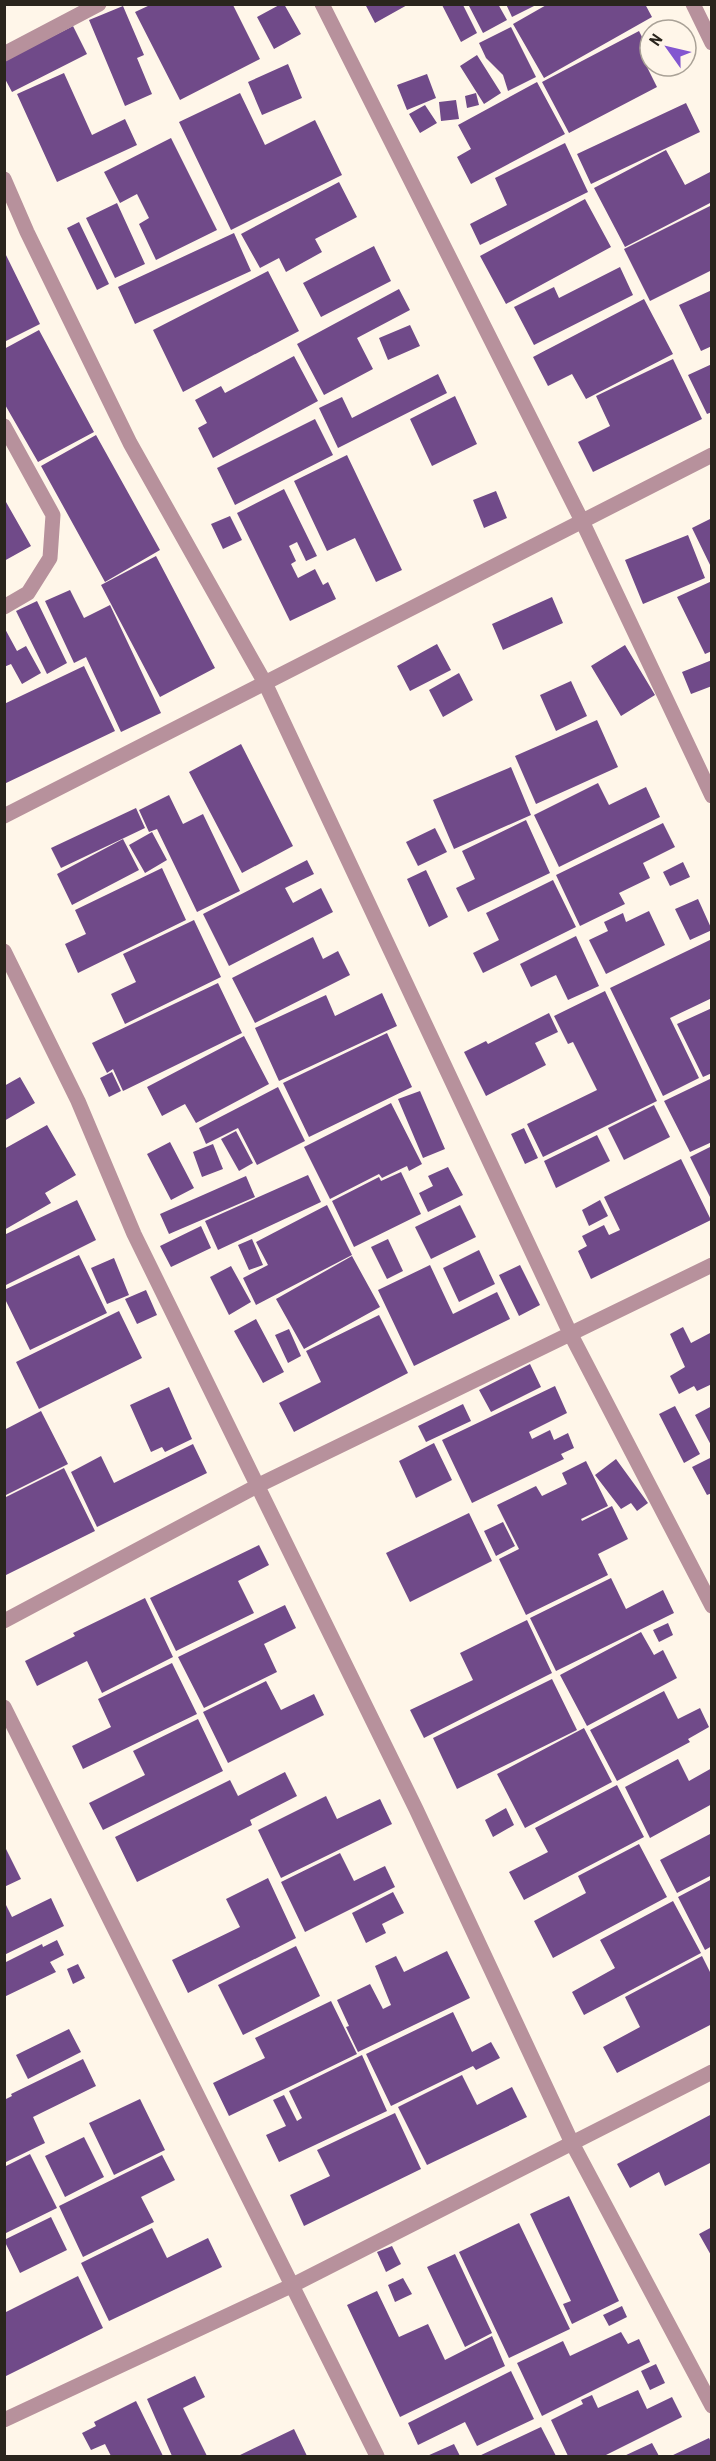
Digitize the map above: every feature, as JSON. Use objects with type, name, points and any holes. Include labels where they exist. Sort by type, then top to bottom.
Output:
[{"type":"street","points":[[4,54],[99,4]]},
{"type":"street","points":[[322,4],[582,521],[711,796]]},
{"type":"street","points":[[693,4],[711,43]]},
{"type":"street","points":[[4,179],[27,232],[130,443],[265,683],[570,1333],[711,1606]]},
{"type":"street","points":[[4,426],[52,515],[50,558],[28,593],[4,607]]},
{"type":"street","points":[[4,816],[711,455]]},
{"type":"street","points":[[4,951],[78,1101],[134,1234],[416,1809],[572,2143],[711,2406]]},
{"type":"street","points":[[4,1621],[256,1486],[711,1265]]},
{"type":"street","points":[[4,1707],[377,2457]]},
{"type":"street","points":[[4,2421],[293,2285],[711,2072]]},
{"type":"building","points":[[284,4],[301,34],[274,49],[257,17]]},
{"type":"building","points":[[365,4],[409,4],[375,23]]},
{"type":"building","points":[[468,4],[498,4],[507,20],[483,33]]},
{"type":"building","points":[[506,4],[538,4],[512,17]]},
{"type":"building","points":[[548,4],[645,4],[652,17],[638,18],[638,25],[544,78],[513,24]]},
{"type":"building","points":[[150,5],[233,5],[260,59],[180,100],[135,12]]},
{"type":"building","points":[[442,5],[463,5],[477,33],[461,42]]},
{"type":"building","points":[[123,6],[144,55],[137,58],[152,94],[125,106],[89,20]]},
{"type":"building","points":[[73,26],[87,54],[12,92],[4,77],[4,61]]},
{"type":"building","points":[[511,27],[536,77],[508,91],[503,75],[486,58],[479,43]]},
{"type":"building","points":[[638,32],[638,78],[652,78],[657,87],[569,133],[542,82]]},
{"type":"building","points":[[477,55],[501,93],[484,104],[460,66]]},
{"type":"building","points":[[288,64],[302,98],[262,115],[248,82]]},
{"type":"building","points":[[64,73],[92,135],[125,119],[137,145],[57,182],[17,94]]},
{"type":"building","points":[[427,74],[436,98],[407,110],[397,85]]},
{"type":"building","points":[[537,82],[565,134],[471,184],[457,157],[471,149],[458,125]]},
{"type":"building","points":[[240,93],[265,145],[315,120],[342,175],[231,230],[179,122]]},
{"type":"building","points":[[476,93],[479,105],[467,108],[465,96]]},
{"type":"building","points":[[456,100],[459,119],[441,121],[439,102]]},
{"type":"building","points":[[686,103],[700,132],[591,184],[577,154]]},
{"type":"building","points":[[425,105],[437,123],[420,133],[409,114]]},
{"type":"building","points":[[171,138],[217,230],[156,260],[139,224],[149,218],[137,194],[120,203],[104,172]]},
{"type":"building","points":[[565,143],[588,192],[480,245],[470,224],[507,205],[495,178]]},
{"type":"building","points":[[666,150],[685,185],[712,171],[712,202],[625,247],[594,188]]},
{"type":"building","points":[[339,182],[357,217],[315,239],[322,252],[286,272],[279,258],[260,268],[241,234]]},
{"type":"building","points":[[585,199],[611,247],[506,304],[480,256]]},
{"type":"building","points":[[117,203],[145,264],[115,278],[86,218]]},
{"type":"building","points":[[712,205],[712,270],[650,301],[624,249]]},
{"type":"building","points":[[79,222],[109,284],[97,290],[67,228]]},
{"type":"building","points":[[234,233],[251,271],[135,324],[118,287]]},
{"type":"building","points":[[374,246],[391,281],[321,317],[303,283]]},
{"type":"building","points":[[4,251],[40,324],[4,342]]},
{"type":"building","points":[[620,267],[633,295],[534,345],[514,307],[554,287],[559,298]]},
{"type":"building","points":[[268,271],[299,331],[183,392],[153,330]]},
{"type":"building","points":[[399,289],[410,310],[357,338],[373,369],[324,395],[297,344]]},
{"type":"building","points":[[712,290],[712,346],[701,351],[679,305]]},
{"type":"building","points":[[644,299],[673,354],[586,399],[572,374],[548,386],[533,357]]},
{"type":"building","points":[[410,325],[420,346],[388,360],[379,338]]},
{"type":"building","points":[[39,330],[94,432],[38,462],[4,403],[4,349]]},
{"type":"building","points":[[294,356],[318,401],[213,458],[198,428],[207,423],[195,400],[221,386],[225,393]]},
{"type":"building","points":[[673,359],[702,419],[593,472],[578,442],[610,426],[596,396]]},
{"type":"building","points":[[712,364],[712,412],[707,414],[688,375]]},
{"type":"building","points":[[438,374],[447,393],[338,448],[319,408],[342,397],[352,418]]},
{"type":"building","points":[[455,396],[477,444],[432,466],[410,419]]},
{"type":"building","points":[[315,419],[333,455],[235,505],[217,468]]},
{"type":"building","points":[[96,435],[160,550],[105,582],[41,466]]},
{"type":"building","points":[[347,455],[402,570],[376,582],[355,538],[327,551],[294,481]]},
{"type":"building","points":[[284,489],[317,556],[306,561],[297,542],[289,546],[296,561],[291,564],[298,578],[315,569],[323,585],[328,582],[336,599],[290,621],[237,513]]},
{"type":"building","points":[[496,491],[507,518],[484,528],[473,500]]},
{"type":"building","points":[[4,502],[31,546],[4,561]]},
{"type":"building","points":[[230,516],[242,540],[223,549],[211,524]]},
{"type":"building","points":[[712,518],[712,569],[692,528]]},
{"type":"building","points":[[688,535],[705,578],[643,604],[625,560]]},
{"type":"building","points":[[156,556],[215,668],[160,697],[101,585]]},
{"type":"building","points":[[712,581],[712,651],[705,654],[677,597]]},
{"type":"building","points":[[70,590],[84,618],[110,605],[161,713],[121,732],[86,657],[74,663],[45,601]]},
{"type":"building","points":[[552,597],[563,623],[503,650],[492,624]]},
{"type":"building","points":[[37,601],[67,663],[47,674],[16,611]]},
{"type":"building","points":[[4,627],[17,651],[26,646],[41,673],[22,684],[11,664],[4,667]]},
{"type":"building","points":[[437,644],[451,670],[410,691],[397,666]]},
{"type":"building","points":[[625,645],[655,695],[621,716],[591,666]]},
{"type":"building","points":[[712,660],[712,686],[691,694],[682,672]]},
{"type":"building","points":[[84,666],[115,731],[4,784],[4,704]]},
{"type":"building","points":[[459,673],[473,700],[443,717],[429,690]]},
{"type":"building","points":[[571,681],[587,716],[556,731],[540,695]]},
{"type":"building","points":[[597,720],[618,767],[536,804],[515,756]]},
{"type":"building","points":[[241,744],[293,846],[242,873],[189,772]]},
{"type":"building","points":[[511,767],[531,815],[454,849],[433,800]]},
{"type":"building","points":[[598,783],[609,805],[646,787],[660,817],[559,867],[534,815]]},
{"type":"building","points":[[169,795],[183,824],[203,814],[240,891],[197,912],[157,829],[149,832],[139,810]]},
{"type":"building","points":[[136,808],[145,828],[61,868],[51,848]]},
{"type":"building","points":[[526,820],[550,873],[468,912],[456,888],[475,879],[462,851]]},
{"type":"building","points":[[663,823],[675,847],[643,863],[650,878],[619,893],[625,904],[580,926],[556,875]]},
{"type":"building","points":[[435,828],[447,852],[418,866],[406,842]]},
{"type":"building","points":[[152,832],[167,860],[145,873],[129,845]]},
{"type":"building","points":[[123,839],[139,870],[72,905],[57,874]]},
{"type":"building","points":[[307,860],[314,874],[285,888],[293,903],[321,888],[333,912],[229,966],[203,914]]},
{"type":"building","points":[[683,862],[690,877],[670,886],[663,872]]},
{"type":"building","points":[[162,868],[186,920],[78,973],[65,944],[86,934],[75,910]]},
{"type":"building","points":[[426,870],[448,917],[429,927],[407,879]]},
{"type":"building","points":[[553,880],[576,927],[483,973],[473,953],[499,940],[486,913]]},
{"type":"building","points":[[698,899],[712,930],[690,940],[675,909]]},
{"type":"building","points":[[649,911],[665,945],[606,974],[589,940],[608,931],[604,922],[623,913],[626,922]]},
{"type":"building","points":[[194,920],[221,977],[125,1024],[111,994],[136,982],[123,954]]},
{"type":"building","points":[[576,936],[599,986],[568,1000],[556,975],[531,987],[520,964]]},
{"type":"building","points":[[313,937],[323,959],[338,951],[350,975],[255,1023],[232,978]]},
{"type":"building","points":[[712,939],[712,998],[670,1018],[699,1078],[663,1096],[610,988]]},
{"type":"building","points":[[218,983],[242,1033],[123,1091],[113,1069],[107,1073],[92,1043]]},
{"type":"building","points":[[605,991],[657,1101],[543,1157],[527,1124],[597,1090],[573,1042],[568,1044],[554,1016]]},
{"type":"building","points":[[382,993],[397,1026],[279,1081],[255,1028],[326,995],[335,1016]]},
{"type":"building","points":[[712,1008],[712,1073],[703,1077],[677,1024]]},
{"type":"building","points":[[549,1013],[558,1032],[535,1043],[546,1065],[486,1096],[464,1052],[486,1041],[488,1044]]},
{"type":"building","points":[[387,1033],[412,1087],[309,1137],[283,1083]]},
{"type":"building","points":[[244,1036],[269,1084],[196,1123],[185,1104],[162,1116],[147,1087]]},
{"type":"building","points":[[112,1072],[121,1091],[109,1097],[100,1078]]},
{"type":"building","points":[[20,1077],[35,1103],[4,1121],[4,1086]]},
{"type":"building","points":[[712,1078],[712,1142],[690,1152],[664,1101]]},
{"type":"building","points":[[278,1087],[305,1141],[257,1165],[238,1128],[206,1144],[199,1128]]},
{"type":"building","points":[[420,1091],[445,1149],[423,1158],[398,1099]]},
{"type":"building","points":[[391,1103],[422,1164],[409,1171],[407,1166],[382,1178],[379,1174],[330,1199],[304,1147]]},
{"type":"building","points":[[654,1105],[670,1137],[624,1160],[608,1128]]},
{"type":"building","points":[[47,1125],[76,1175],[45,1193],[51,1203],[4,1230],[4,1149]]},
{"type":"building","points":[[524,1128],[538,1158],[525,1164],[511,1134]]},
{"type":"building","points":[[236,1131],[253,1163],[239,1171],[221,1139]]},
{"type":"building","points":[[597,1135],[610,1161],[556,1188],[544,1161]]},
{"type":"building","points":[[170,1142],[194,1188],[171,1200],[147,1154]]},
{"type":"building","points":[[213,1144],[223,1169],[202,1177],[193,1152]]},
{"type":"building","points":[[712,1146],[712,1201],[690,1157]]},
{"type":"building","points":[[681,1159],[711,1220],[591,1279],[578,1251],[587,1246],[582,1236],[604,1225],[609,1235],[620,1230],[604,1197]]},
{"type":"building","points":[[448,1167],[463,1195],[428,1212],[419,1193],[433,1186],[428,1176]]},
{"type":"building","points":[[401,1172],[421,1214],[354,1247],[332,1201],[379,1177],[381,1181]]},
{"type":"building","points":[[308,1175],[321,1202],[218,1250],[205,1221]]},
{"type":"building","points":[[246,1176],[255,1197],[169,1234],[160,1214]]},
{"type":"building","points":[[77,1200],[96,1240],[4,1286],[4,1235]]},
{"type":"building","points":[[600,1200],[608,1216],[589,1226],[582,1210]]},
{"type":"building","points":[[327,1205],[352,1255],[256,1305],[243,1278],[268,1265],[256,1242]]},
{"type":"building","points":[[460,1205],[476,1237],[431,1259],[415,1227]]},
{"type":"building","points":[[201,1226],[211,1248],[171,1267],[160,1246]]},
{"type":"building","points":[[252,1239],[263,1265],[249,1270],[238,1245]]},
{"type":"building","points":[[388,1239],[403,1271],[387,1279],[371,1247]]},
{"type":"building","points":[[479,1250],[495,1284],[459,1302],[443,1268]]},
{"type":"building","points":[[79,1255],[107,1313],[30,1350],[4,1297],[4,1290]]},
{"type":"building","points":[[352,1256],[380,1307],[304,1349],[276,1299]]},
{"type":"building","points":[[114,1258],[129,1295],[107,1304],[91,1268]]},
{"type":"building","points":[[430,1265],[453,1314],[497,1292],[510,1319],[414,1366],[378,1290]]},
{"type":"building","points":[[520,1265],[540,1305],[519,1316],[499,1275]]},
{"type":"building","points":[[231,1266],[251,1302],[229,1315],[210,1277]]},
{"type":"building","points":[[146,1290],[157,1315],[137,1324],[125,1299]]},
{"type":"building","points":[[119,1311],[142,1358],[39,1409],[16,1362]]},
{"type":"building","points":[[379,1315],[408,1373],[294,1432],[279,1403],[321,1382],[306,1351]]},
{"type":"building","points":[[256,1319],[284,1372],[263,1383],[234,1331]]},
{"type":"building","points":[[683,1327],[691,1343],[712,1332],[712,1384],[697,1391],[694,1386],[679,1394],[670,1376],[685,1367],[670,1334]]},
{"type":"building","points":[[289,1329],[301,1356],[288,1363],[275,1335]]},
{"type":"building","points":[[530,1364],[541,1387],[491,1412],[479,1390]]},
{"type":"building","points":[[555,1386],[567,1413],[529,1432],[532,1439],[550,1430],[554,1440],[568,1433],[574,1448],[561,1454],[564,1459],[472,1503],[442,1440]]},
{"type":"building","points":[[169,1387],[192,1439],[165,1452],[162,1447],[151,1452],[130,1405]]},
{"type":"building","points":[[463,1404],[471,1421],[426,1442],[418,1426]]},
{"type":"building","points":[[675,1406],[700,1454],[684,1463],[659,1414]]},
{"type":"building","points":[[712,1406],[712,1447],[695,1415]]},
{"type":"building","points":[[41,1411],[68,1464],[4,1496],[4,1430]]},
{"type":"building","points":[[434,1443],[452,1480],[416,1498],[399,1461]]},
{"type":"building","points":[[193,1444],[207,1473],[97,1527],[71,1472],[101,1456],[114,1483]]},
{"type":"building","points":[[712,1457],[712,1493],[707,1495],[692,1467]]},
{"type":"building","points":[[616,1459],[648,1503],[637,1511],[631,1503],[621,1509],[595,1475]]},
{"type":"building","points":[[586,1461],[608,1506],[581,1519],[582,1521],[612,1506],[628,1539],[598,1554],[608,1575],[526,1615],[499,1559],[519,1549],[497,1505],[536,1486],[542,1496],[567,1484],[562,1473]]},
{"type":"building","points":[[64,1468],[95,1531],[4,1576],[4,1498]]},
{"type":"building","points":[[469,1513],[492,1561],[410,1602],[386,1553]]},
{"type":"building","points":[[503,1522],[515,1546],[496,1556],[484,1531]]},
{"type":"building","points":[[259,1545],[269,1565],[238,1581],[254,1613],[176,1651],[150,1598]]},
{"type":"building","points":[[611,1578],[626,1609],[663,1590],[674,1613],[556,1671],[530,1618]]},
{"type":"building","points":[[145,1598],[173,1657],[102,1693],[87,1661],[37,1686],[25,1661],[75,1636],[73,1633]]},
{"type":"building","points":[[285,1605],[296,1628],[264,1644],[277,1672],[204,1708],[178,1657]]},
{"type":"building","points":[[527,1620],[552,1673],[424,1738],[410,1710],[473,1680],[460,1653]]},
{"type":"building","points":[[668,1623],[673,1635],[659,1642],[653,1630]]},
{"type":"building","points":[[641,1632],[654,1655],[663,1650],[677,1678],[587,1726],[560,1675]]},
{"type":"building","points":[[172,1663],[197,1714],[83,1769],[72,1746],[111,1727],[98,1699]]},
{"type":"building","points":[[552,1679],[577,1730],[457,1789],[433,1738]]},
{"type":"building","points":[[266,1681],[281,1710],[314,1694],[324,1715],[228,1763],[203,1712]]},
{"type":"building","points":[[664,1691],[678,1719],[700,1708],[709,1727],[688,1739],[690,1742],[617,1781],[590,1730]]},
{"type":"building","points":[[198,1719],[223,1771],[103,1830],[89,1803],[145,1775],[133,1751]]},
{"type":"building","points":[[584,1728],[612,1782],[525,1828],[497,1774]]},
{"type":"building","points":[[678,1759],[689,1781],[712,1768],[712,1804],[650,1838],[625,1787]]},
{"type":"building","points":[[285,1772],[297,1796],[250,1820],[252,1825],[137,1882],[115,1837],[230,1780],[238,1796]]},
{"type":"building","points":[[617,1785],[644,1837],[524,1900],[509,1872],[548,1852],[535,1828]]},
{"type":"building","points":[[326,1796],[337,1819],[380,1799],[392,1824],[281,1878],[258,1830]]},
{"type":"building","points":[[506,1808],[514,1825],[493,1837],[485,1820]]},
{"type":"building","points":[[712,1833],[712,1875],[677,1893],[660,1860]]},
{"type":"building","points":[[639,1844],[667,1897],[553,1958],[534,1921],[586,1893],[578,1876]]},
{"type":"building","points":[[6,1849],[21,1879],[4,1887],[4,1850]]},
{"type":"building","points":[[340,1853],[354,1881],[385,1866],[395,1887],[305,1932],[281,1882]]},
{"type":"building","points":[[268,1878],[296,1938],[188,1993],[172,1960],[240,1927],[226,1899]]},
{"type":"building","points":[[712,1879],[712,1946],[705,1950],[678,1897]]},
{"type":"building","points":[[393,1892],[404,1913],[382,1924],[386,1933],[366,1943],[352,1913]]},
{"type":"building","points":[[51,1898],[64,1926],[4,1955],[4,1901],[12,1917]]},
{"type":"building","points":[[673,1901],[701,1953],[584,2015],[572,1992],[615,1968],[600,1940]]},
{"type":"building","points":[[57,1940],[64,1955],[50,1962],[56,1972],[4,1997],[4,1963],[42,1944],[43,1947]]},
{"type":"building","points":[[296,1946],[320,1996],[243,2035],[218,1985]]},
{"type":"building","points":[[447,1951],[470,1998],[358,2052],[337,2000],[370,1984],[383,2009],[391,2005],[375,1966],[396,1956],[404,1972]]},
{"type":"building","points":[[702,1956],[712,1976],[712,2024],[617,2073],[603,2047],[640,2027],[625,1997]]},
{"type":"building","points":[[78,1964],[85,1978],[73,1984],[67,1969]]},
{"type":"building","points":[[331,2001],[357,2054],[229,2116],[213,2083],[265,2058],[255,2038]]},
{"type":"building","points":[[453,2012],[472,2052],[491,2042],[500,2058],[476,2070],[473,2066],[391,2106],[366,2054]]},
{"type":"building","points":[[69,2029],[81,2052],[28,2079],[16,2055]]},
{"type":"building","points":[[362,2055],[387,2111],[279,2162],[266,2135],[286,2126],[273,2100],[284,2095],[297,2121],[302,2118],[289,2091]]},
{"type":"building","points":[[83,2059],[96,2086],[33,2117],[45,2143],[4,2163],[4,2100],[12,2096],[11,2094]]},
{"type":"building","points":[[462,2075],[477,2105],[512,2087],[527,2117],[427,2165],[398,2107]]},
{"type":"building","points":[[140,2099],[165,2150],[114,2175],[89,2123]]},
{"type":"building","points":[[395,2113],[421,2169],[304,2226],[290,2195],[330,2176],[317,2150]]},
{"type":"building","points":[[712,2114],[712,2162],[665,2186],[659,2172],[630,2188],[617,2164]]},
{"type":"building","points":[[84,2137],[104,2177],[65,2197],[45,2156]]},
{"type":"building","points":[[30,2154],[57,2208],[4,2234],[4,2167]]},
{"type":"building","points":[[162,2155],[175,2180],[141,2197],[154,2222],[83,2257],[59,2206]]},
{"type":"building","points":[[569,2196],[619,2301],[572,2324],[563,2304],[571,2301],[530,2214]]},
{"type":"building","points":[[51,2217],[67,2250],[20,2273],[4,2240]]},
{"type":"building","points":[[519,2223],[570,2329],[509,2358],[459,2252]]},
{"type":"building","points":[[712,2227],[712,2257],[699,2234]]},
{"type":"building","points":[[152,2228],[167,2258],[208,2238],[222,2267],[109,2321],[81,2263]]},
{"type":"building","points":[[392,2246],[401,2264],[386,2272],[377,2252]]},
{"type":"building","points":[[455,2254],[492,2333],[465,2347],[427,2267]]},
{"type":"building","points":[[78,2276],[103,2328],[4,2377],[4,2313]]},
{"type":"building","points":[[403,2278],[412,2294],[395,2302],[388,2285]]},
{"type":"building","points":[[377,2291],[399,2337],[428,2324],[445,2360],[492,2336],[505,2366],[400,2417],[347,2305]]},
{"type":"building","points":[[622,2306],[627,2317],[609,2326],[603,2315]]},
{"type":"building","points":[[621,2332],[628,2344],[639,2339],[650,2362],[542,2416],[517,2363],[563,2341],[570,2356]]},
{"type":"building","points":[[656,2364],[665,2383],[650,2390],[641,2371]]},
{"type":"building","points":[[511,2371],[534,2419],[477,2446],[465,2422],[418,2445],[408,2423]]},
{"type":"building","points":[[195,2376],[205,2397],[183,2408],[207,2456],[172,2456],[147,2399]]},
{"type":"building","points":[[638,2390],[647,2409],[672,2397],[682,2417],[604,2456],[568,2456],[551,2420],[583,2404],[581,2400],[592,2395],[598,2408]]},
{"type":"building","points":[[136,2401],[163,2456],[111,2456],[105,2444],[91,2450],[82,2433],[96,2426],[94,2422]]},
{"type":"building","points":[[541,2427],[556,2456],[479,2456]]},
{"type":"building","points":[[294,2429],[307,2456],[238,2456]]},
{"type":"building","points":[[709,2438],[712,2444],[712,2456],[671,2456]]},
{"type":"building","points":[[652,2443],[659,2456],[624,2456]]},
{"type":"building","points":[[454,2444],[460,2456],[427,2456]]}]
